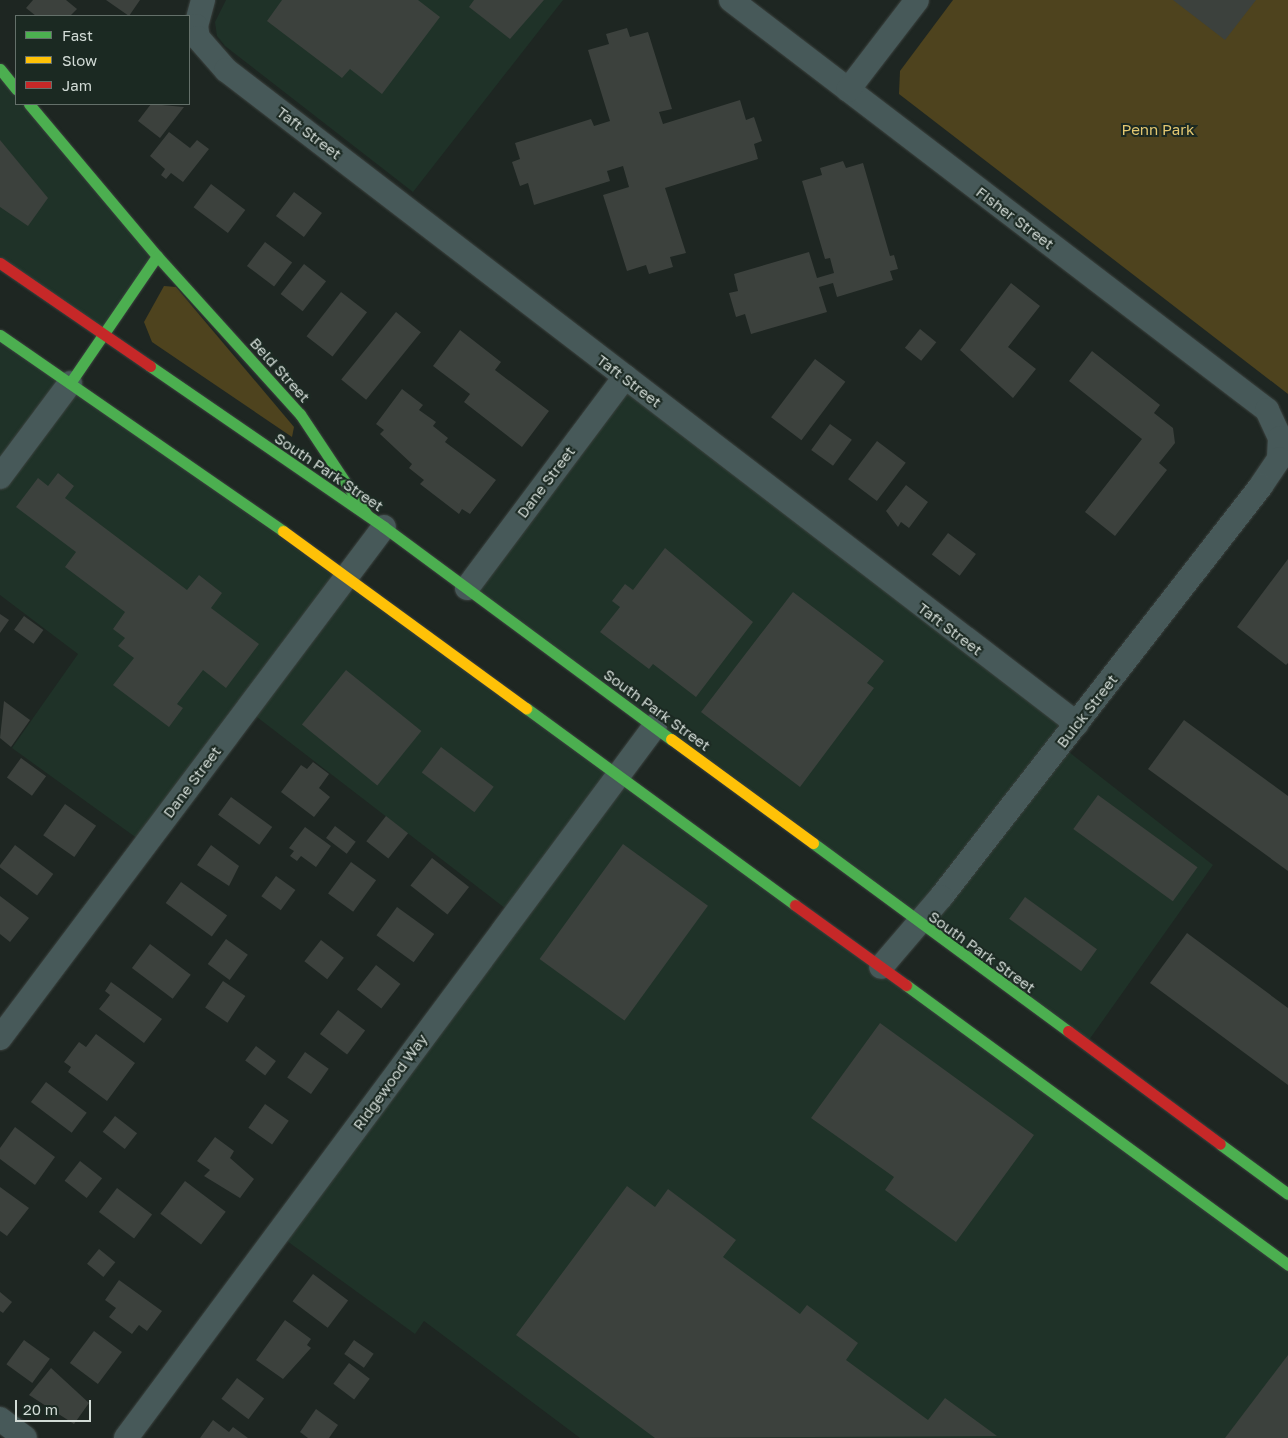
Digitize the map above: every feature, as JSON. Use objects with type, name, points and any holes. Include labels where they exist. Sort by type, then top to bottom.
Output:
[{"type":"main road","points":[[0,70],[15,88]]},
{"type":"main road","name":"Beld Street","points":[[30,105],[157,256],[300,414],[375,521]]},
{"type":"main road","points":[[70,383],[157,256]]},
{"type":"main road","name":"South Park Street","points":[[0,263],[375,521],[1288,1194]]},
{"type":"main road","points":[[0,335],[348,577],[620,773],[880,967],[1288,1265]]},
{"type":"street","name":"Taft Street","points":[[203,0],[196,26],[204,48],[226,70],[1077,724]]},
{"type":"street","name":"Fisher Street","points":[[731,0],[1267,410],[1276,422],[1281,448]]},
{"type":"street","points":[[848,90],[917,0]]},
{"type":"street","name":"Dane Street","points":[[467,588],[625,377]]},
{"type":"street","points":[[0,477],[70,383]]},
{"type":"street","name":"Buick Street","points":[[880,967],[1077,724],[1261,486],[1281,448]]},
{"type":"street","name":"Dane Street","points":[[0,1038],[348,577],[375,521]]},
{"type":"street","name":"Ridgewood Way","points":[[126,1438],[655,726]]},
{"type":"street","points":[[0,1419],[25,1438]]},
{"type":"shaded area","points":[[226,0],[563,0],[413,192],[225,46],[217,36],[215,22]]},
{"type":"shaded area","points":[[0,69],[15,87],[15,105],[30,105],[157,256],[103,335],[0,263]]},
{"type":"shaded area","points":[[0,335],[1288,1265],[1288,1438],[580,1438],[424,1321],[415,1334],[287,1241],[514,915],[253,714],[145,844],[12,748],[78,654],[0,595]]},
{"type":"shaded area","points":[[625,377],[1077,724],[1060,745],[1213,865],[1084,1047],[467,588]]},
{"type":"green space","name":"Penn Park","points":[[953,0],[1288,0],[1288,394],[899,94],[900,71]]},
{"type":"green space","points":[[164,286],[176,287],[294,427],[292,437],[152,342],[144,322]]},
{"type":"building","points":[[33,0],[66,0],[77,9],[71,15],[35,15],[26,8]]},
{"type":"building","points":[[106,0],[140,0],[130,15]]},
{"type":"building","points":[[282,0],[418,0],[440,17],[382,94],[350,69],[342,78],[267,21]]},
{"type":"building","points":[[474,0],[544,0],[510,39],[469,7]]},
{"type":"building","points":[[1173,0],[1256,0],[1225,40]]},
{"type":"building","points":[[627,28],[630,37],[648,32],[672,109],[659,112],[663,124],[740,100],[746,120],[754,117],[762,141],[754,144],[758,159],[665,188],[686,253],[670,257],[673,267],[649,274],[646,265],[627,271],[603,195],[629,187],[623,166],[607,171],[610,181],[534,205],[528,183],[520,186],[512,162],[520,159],[515,143],[591,119],[594,126],[610,121],[588,50],[609,44],[606,34]]},
{"type":"building","points":[[150,105],[184,107],[160,138],[138,121]]},
{"type":"building","points":[[169,132],[190,148],[197,140],[209,149],[183,182],[171,173],[166,179],[161,175],[165,169],[150,156]]},
{"type":"building","points":[[0,140],[48,198],[28,226],[0,207]]},
{"type":"building","points":[[843,161],[846,168],[863,163],[890,256],[894,255],[898,269],[890,271],[893,280],[837,297],[833,283],[819,287],[827,312],[751,334],[745,314],[736,317],[729,293],[738,291],[734,274],[809,252],[817,278],[834,273],[830,258],[825,259],[802,181],[822,175],[820,168]]},
{"type":"building","points":[[211,184],[245,210],[228,233],[194,207]]},
{"type":"building","points":[[294,192],[322,213],[304,237],[276,216]]},
{"type":"building","points":[[265,242],[292,262],[274,286],[247,266]]},
{"type":"building","points":[[304,264],[326,281],[303,311],[281,294]]},
{"type":"building","points":[[1011,283],[1040,306],[1008,347],[1036,369],[1013,398],[960,350]]},
{"type":"building","points":[[341,292],[367,312],[333,356],[307,336]]},
{"type":"building","points":[[396,312],[421,332],[366,400],[341,380]]},
{"type":"building","points":[[920,329],[936,342],[921,361],[905,348]]},
{"type":"building","points":[[460,330],[501,362],[495,370],[549,411],[522,447],[464,402],[470,394],[433,366]]},
{"type":"building","points":[[1092,351],[1160,405],[1154,413],[1173,428],[1175,443],[1159,463],[1167,470],[1115,536],[1085,512],[1142,439],[1069,381]]},
{"type":"building","points":[[815,359],[845,382],[801,440],[771,417]]},
{"type":"building","points":[[402,389],[423,405],[419,410],[436,422],[433,426],[448,438],[445,442],[496,480],[470,514],[462,509],[459,514],[420,484],[424,480],[409,468],[412,464],[380,434],[384,430],[376,424]]},
{"type":"building","points":[[830,424],[852,440],[833,466],[811,450]]},
{"type":"building","points":[[877,441],[906,463],[877,501],[848,479]]},
{"type":"building","points":[[58,473],[74,486],[65,498],[187,590],[199,575],[222,593],[211,608],[259,644],[226,688],[203,670],[177,704],[183,708],[169,727],[113,685],[134,658],[118,646],[125,638],[113,629],[125,612],[65,567],[76,552],[16,507],[38,478],[48,486]]},
{"type":"building","points":[[906,485],[928,502],[909,528],[901,522],[898,527],[886,511]]},
{"type":"building","points":[[948,533],[976,554],[960,576],[932,555]]},
{"type":"building","points":[[665,548],[753,622],[696,697],[653,664],[649,669],[600,632],[620,607],[612,601],[625,584],[633,590]]},
{"type":"building","points":[[1288,559],[1288,663],[1286,665],[1237,627]]},
{"type":"building","points":[[793,592],[884,661],[867,683],[874,688],[800,787],[701,712]]},
{"type":"building","points":[[0,614],[9,620],[0,633]]},
{"type":"building","points":[[24,616],[43,630],[33,644],[14,630]]},
{"type":"building","points":[[346,670],[421,731],[377,785],[302,724]]},
{"type":"building","points":[[4,701],[30,720],[11,747],[0,738]]},
{"type":"building","points":[[1184,720],[1288,796],[1288,871],[1148,769]]},
{"type":"building","points":[[441,747],[494,787],[474,812],[422,773]]},
{"type":"building","points":[[21,758],[46,776],[32,796],[7,777]]},
{"type":"building","points":[[313,762],[329,774],[319,788],[330,797],[314,817],[281,792],[301,765],[307,769]]},
{"type":"building","points":[[1098,795],[1198,867],[1173,901],[1073,829]]},
{"type":"building","points":[[231,797],[272,827],[259,845],[218,815]]},
{"type":"building","points":[[65,804],[96,826],[74,857],[43,835]]},
{"type":"building","points":[[386,816],[408,833],[388,858],[366,841]]},
{"type":"building","points":[[335,826],[356,842],[347,854],[326,838]]},
{"type":"building","points":[[305,827],[331,846],[316,867],[301,856],[297,861],[290,856],[294,851],[289,848]]},
{"type":"building","points":[[623,844],[708,906],[624,1021],[540,959]]},
{"type":"building","points":[[15,845],[53,874],[37,895],[0,868]]},
{"type":"building","points":[[211,845],[239,866],[229,886],[197,865]]},
{"type":"building","points":[[432,858],[469,887],[447,915],[410,886]]},
{"type":"building","points":[[351,862],[376,880],[353,912],[328,894]]},
{"type":"building","points":[[276,876],[295,890],[281,910],[261,896]]},
{"type":"building","points":[[181,882],[227,916],[212,937],[166,903]]},
{"type":"building","points":[[0,896],[29,918],[10,942],[0,934]]},
{"type":"building","points":[[1025,897],[1097,949],[1081,971],[1009,919]]},
{"type":"building","points":[[397,907],[434,934],[414,962],[376,935]]},
{"type":"building","points":[[1187,933],[1288,1008],[1288,1085],[1150,983]]},
{"type":"building","points":[[226,939],[248,955],[230,980],[208,964]]},
{"type":"building","points":[[321,940],[344,958],[327,979],[304,961]]},
{"type":"building","points":[[150,944],[191,975],[173,999],[132,968]]},
{"type":"building","points":[[376,965],[400,984],[381,1009],[357,989]]},
{"type":"building","points":[[223,981],[245,996],[227,1023],[205,1008]]},
{"type":"building","points":[[111,982],[162,1019],[144,1043],[99,1009],[110,995],[105,991]]},
{"type":"building","points":[[338,1010],[365,1030],[347,1054],[320,1034]]},
{"type":"building","points":[[880,1023],[1034,1135],[956,1242],[885,1190],[894,1177],[811,1118]]},
{"type":"building","points":[[96,1034],[135,1063],[107,1101],[68,1072],[71,1067],[64,1062],[79,1042],[86,1047]]},
{"type":"building","points":[[256,1046],[276,1061],[265,1075],[245,1060]]},
{"type":"building","points":[[305,1052],[329,1069],[311,1094],[287,1077]]},
{"type":"building","points":[[46,1082],[87,1113],[72,1133],[31,1102]]},
{"type":"building","points":[[265,1104],[289,1121],[272,1144],[248,1128]]},
{"type":"building","points":[[115,1116],[137,1133],[125,1149],[103,1132]]},
{"type":"building","points":[[15,1127],[55,1157],[35,1185],[0,1159],[0,1148]]},
{"type":"building","points":[[215,1137],[234,1151],[230,1158],[254,1179],[240,1198],[204,1176],[210,1170],[197,1161]]},
{"type":"building","points":[[80,1161],[102,1178],[87,1198],[65,1181]]},
{"type":"building","points":[[185,1181],[226,1212],[201,1244],[160,1214]]},
{"type":"building","points":[[627,1186],[655,1207],[668,1189],[736,1240],[723,1257],[800,1314],[807,1305],[858,1343],[846,1360],[928,1420],[945,1398],[997,1436],[655,1438],[516,1335]]},
{"type":"building","points":[[0,1187],[29,1208],[7,1236],[0,1231]]},
{"type":"building","points":[[117,1188],[152,1214],[134,1238],[99,1212]]},
{"type":"building","points":[[99,1249],[115,1262],[103,1277],[87,1264]]},
{"type":"building","points":[[313,1274],[348,1300],[328,1328],[293,1301]]},
{"type":"building","points":[[119,1280],[162,1311],[147,1331],[139,1325],[132,1334],[109,1317],[116,1308],[105,1300]]},
{"type":"building","points":[[0,1292],[12,1302],[3,1313],[0,1311]]},
{"type":"building","points":[[285,1320],[311,1339],[307,1345],[311,1348],[283,1379],[256,1360]]},
{"type":"building","points":[[94,1331],[122,1352],[98,1384],[70,1363]]},
{"type":"building","points":[[24,1340],[50,1359],[32,1383],[6,1364]]},
{"type":"building","points":[[354,1340],[374,1354],[364,1368],[344,1354]]},
{"type":"building","points":[[1288,1355],[1288,1438],[1225,1438]]},
{"type":"building","points":[[349,1363],[370,1379],[354,1399],[333,1384]]},
{"type":"building","points":[[51,1368],[89,1403],[74,1424],[29,1395]]},
{"type":"building","points":[[237,1378],[264,1398],[249,1419],[221,1399]]},
{"type":"building","points":[[316,1409],[338,1425],[329,1438],[308,1438],[300,1432]]},
{"type":"building","points":[[213,1420],[229,1432],[233,1427],[248,1438],[200,1438]]},
{"type":"traffic: fast","points":[[0,69],[15,88]]},
{"type":"traffic: fast","points":[[30,105],[157,256],[70,383]]},
{"type":"traffic: fast","points":[[157,256],[300,414],[367,515]]},
{"type":"traffic: fast","points":[[0,335],[283,531]]},
{"type":"traffic: fast","points":[[150,366],[384,527],[671,739]]},
{"type":"traffic: fast","points":[[526,708],[795,905]]},
{"type":"traffic: fast","points":[[813,843],[1068,1031]]},
{"type":"traffic: fast","points":[[906,985],[1288,1265]]},
{"type":"traffic: fast","points":[[1220,1144],[1288,1194]]},
{"type":"traffic: slow","points":[[283,531],[526,708]]},
{"type":"traffic: slow","points":[[671,739],[813,843]]},
{"type":"traffic: jam","points":[[0,263],[150,366]]},
{"type":"traffic: jam","points":[[795,905],[906,985]]},
{"type":"traffic: jam","points":[[1068,1031],[1220,1144]]}]
